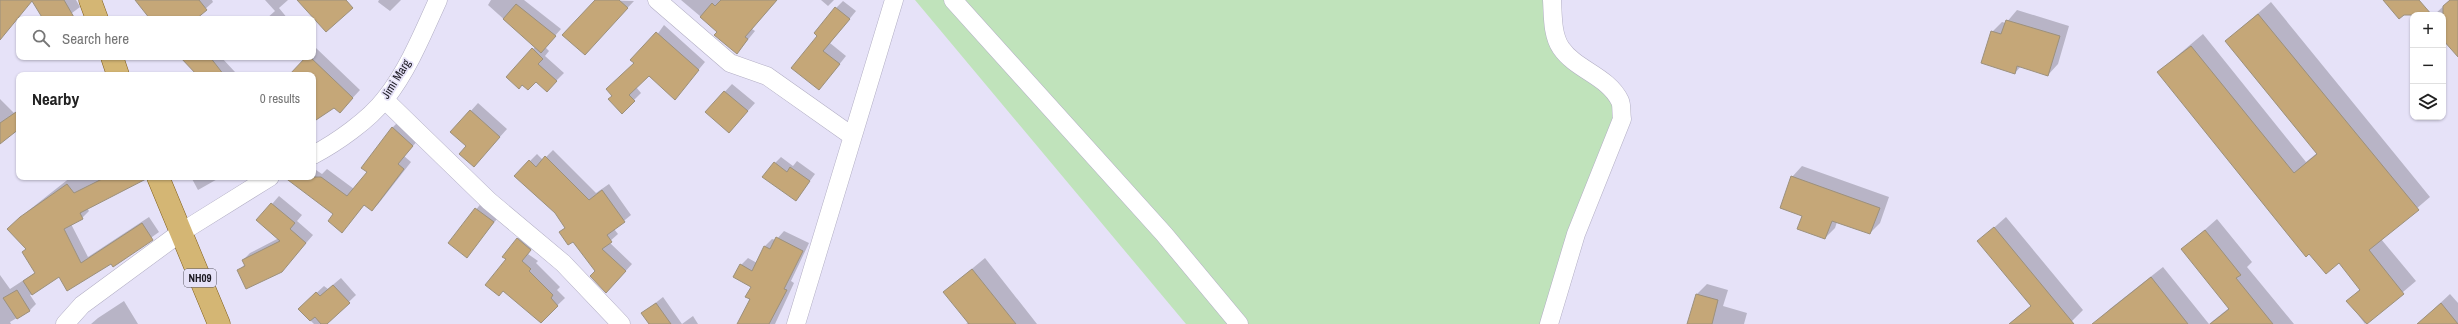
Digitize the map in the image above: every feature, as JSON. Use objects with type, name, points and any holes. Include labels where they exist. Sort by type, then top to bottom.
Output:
[{"type":"main road","points":[[113,60],[117,72]]},
{"type":"main road","name":"NH09","points":[[159,180],[218,324]]},
{"type":"street","name":"Jimi Marg","points":[[316,153],[339,141],[385,100],[418,44],[438,0]]},
{"type":"street","points":[[657,0],[730,63],[767,76],[852,136]]},
{"type":"street","points":[[796,324],[894,0]]},
{"type":"street","points":[[953,0],[1164,234],[1239,324]]},
{"type":"street","points":[[1549,324],[1576,234],[1622,119],[1621,102],[1611,87],[1572,61],[1560,47],[1553,22],[1552,0]]},
{"type":"street","points":[[385,100],[489,201],[563,263],[621,324]]},
{"type":"street","points":[[65,324],[82,305],[180,233],[265,180]]},
{"type":"green space","points":[[915,0],[1552,0],[1560,47],[1621,102],[1549,324],[1186,324]]},
{"type":"building","points":[[0,0],[64,0],[73,16],[41,16],[32,1],[20,16],[16,16],[16,20],[0,40]]},
{"type":"building","points":[[135,0],[199,0],[207,10],[200,16],[148,16]]},
{"type":"building","points":[[297,0],[346,0],[353,8],[326,32],[316,21],[316,16],[312,16]]},
{"type":"building","points":[[595,0],[619,0],[628,8],[585,55],[562,35]]},
{"type":"building","points":[[721,0],[777,0],[745,37],[748,39],[737,54],[714,35],[717,32],[700,17],[712,3],[715,6]]},
{"type":"building","points":[[2383,0],[2419,0],[2429,12],[2410,12],[2410,15],[2404,15],[2399,19]]},
{"type":"building","points":[[2450,0],[2458,0],[2458,57],[2446,43],[2446,12],[2443,12],[2443,6]]},
{"type":"building","points":[[516,4],[556,36],[541,53],[503,19]]},
{"type":"building","points":[[835,7],[850,19],[823,51],[840,64],[819,90],[791,68],[817,36],[814,33]]},
{"type":"building","points":[[2258,14],[2419,210],[2369,250],[2404,294],[2367,324],[2346,301],[2360,290],[2339,263],[2326,274],[2309,254],[2306,257],[2157,72],[2191,46],[2294,173],[2317,154],[2225,41]]},
{"type":"building","points":[[2006,20],[2060,36],[2048,76],[2017,66],[2015,74],[1981,63],[1991,31],[2001,34]]},
{"type":"building","points":[[656,32],[699,70],[675,100],[649,76],[629,95],[635,101],[622,114],[608,99],[612,96],[606,89],[634,63],[630,60]]},
{"type":"building","points":[[532,48],[543,59],[538,64],[557,81],[547,92],[536,82],[528,90],[522,85],[519,89],[506,77]]},
{"type":"building","points":[[183,60],[212,60],[222,72],[194,72]]},
{"type":"building","points":[[303,60],[313,60],[353,98],[340,113],[334,108],[316,120],[316,72],[292,72]]},
{"type":"building","points":[[724,91],[748,111],[729,133],[705,112]]},
{"type":"building","points":[[470,110],[500,137],[474,167],[459,154],[466,146],[450,132]]},
{"type":"building","points":[[16,112],[16,131],[0,144],[0,123]]},
{"type":"building","points":[[392,127],[413,146],[398,164],[404,169],[372,211],[364,205],[342,233],[328,221],[333,214],[288,180],[316,180],[316,177],[321,177],[347,196],[367,172],[361,168]]},
{"type":"building","points":[[545,156],[589,200],[602,190],[625,222],[607,235],[612,242],[602,249],[626,271],[606,293],[590,276],[595,271],[573,242],[568,245],[559,232],[565,228],[555,213],[514,176],[529,160],[536,167]]},
{"type":"building","points":[[774,162],[787,172],[790,167],[810,181],[796,201],[762,177]]},
{"type":"building","points":[[1791,176],[1880,208],[1870,234],[1832,221],[1825,239],[1797,229],[1802,216],[1780,208]]},
{"type":"building","points":[[100,180],[144,180],[80,213],[83,219],[64,229],[81,263],[142,223],[153,240],[113,267],[111,264],[67,291],[59,277],[32,295],[23,281],[35,273],[22,252],[26,249],[7,229],[20,217],[67,184],[74,193]]},
{"type":"building","points":[[271,203],[295,223],[290,229],[306,243],[282,272],[246,289],[237,270],[245,266],[242,260],[280,241],[256,220]]},
{"type":"building","points":[[475,208],[494,222],[467,258],[448,243]]},
{"type":"building","points":[[1994,227],[2074,324],[2009,324],[2031,306],[1977,241]]},
{"type":"building","points":[[2205,230],[2241,275],[2236,278],[2273,324],[2210,324],[2229,309],[2181,249]]},
{"type":"building","points":[[776,237],[803,251],[784,289],[787,290],[769,324],[737,324],[750,299],[745,297],[751,287],[733,277],[740,264],[752,271],[764,246],[770,249]]},
{"type":"building","points":[[517,238],[531,250],[522,261],[531,269],[529,271],[553,295],[551,298],[558,306],[541,323],[503,291],[499,296],[485,285],[506,259],[502,257]]},
{"type":"building","points":[[972,269],[1016,324],[969,324],[943,292]]},
{"type":"building","points":[[2151,277],[2188,324],[2092,324]]},
{"type":"building","points":[[333,285],[350,303],[327,324],[321,324],[315,317],[310,321],[298,309],[316,292],[320,296]]},
{"type":"building","points":[[17,290],[30,311],[17,319],[3,298]]},
{"type":"building","points":[[1696,294],[1718,300],[1712,324],[1687,324]]},
{"type":"building","points":[[656,303],[671,324],[649,324],[641,313]]},
{"type":"building","points":[[2441,303],[2458,324],[2417,324]]}]
